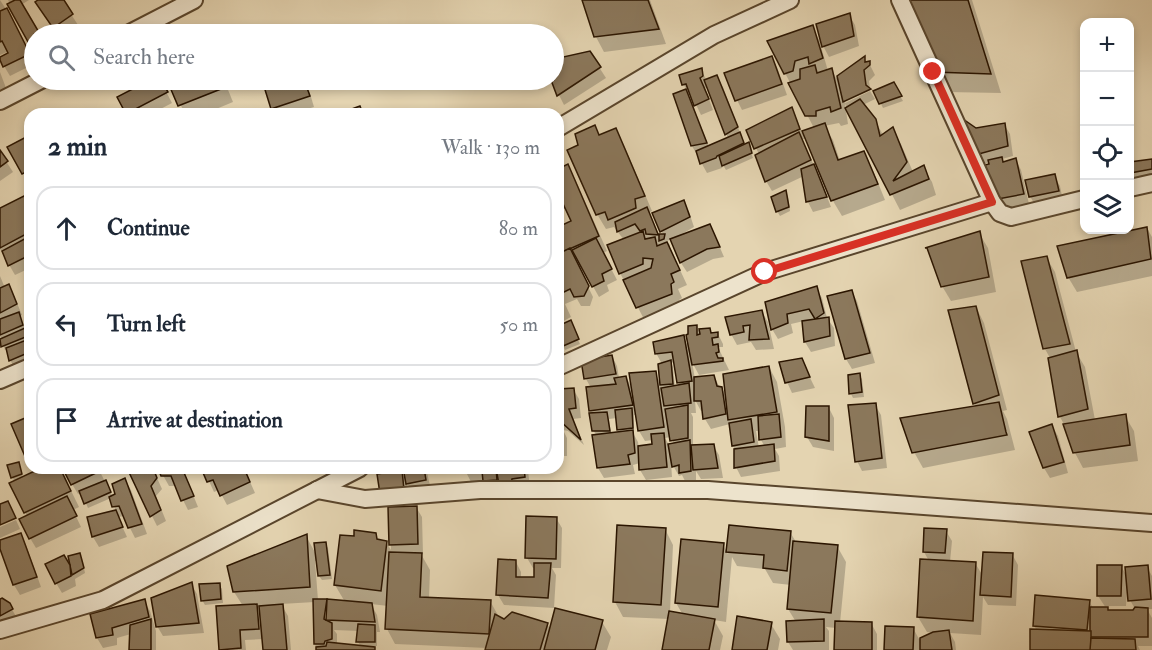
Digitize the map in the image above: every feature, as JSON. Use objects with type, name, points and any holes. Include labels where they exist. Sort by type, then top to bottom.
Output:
[{"type":"street","points":[[147,24],[194,0]]},
{"type":"street","points":[[564,124],[714,35],[790,0]]},
{"type":"street","points":[[900,0],[992,202],[1000,213],[1011,217],[1080,200]]},
{"type":"street","points":[[0,101],[24,89]]},
{"type":"street","points":[[1134,187],[1152,183]]},
{"type":"street","points":[[564,364],[765,272],[992,202]]},
{"type":"street","points":[[0,380],[24,370]]},
{"type":"street","points":[[0,630],[104,600],[348,474]]},
{"type":"street","points":[[317,490],[365,499],[480,490],[708,490],[1152,523]]},
{"type":"building","points":[[20,0],[34,24],[24,24],[24,35],[7,4]]},
{"type":"building","points":[[64,0],[73,14],[59,24],[50,24],[35,2]]},
{"type":"building","points":[[582,0],[648,0],[659,29],[594,37]]},
{"type":"building","points":[[908,0],[968,0],[991,74],[933,72]]},
{"type":"building","points":[[7,8],[24,42],[24,57],[3,67],[0,57],[8,53],[2,41],[0,42],[0,11]]},
{"type":"building","points":[[850,13],[854,36],[822,47],[816,24]]},
{"type":"building","points":[[813,25],[823,58],[809,64],[808,57],[795,61],[793,71],[784,74],[767,41]]},
{"type":"building","points":[[590,51],[601,67],[557,96],[555,90],[564,90],[564,57]]},
{"type":"building","points":[[772,56],[782,84],[735,101],[724,73]]},
{"type":"building","points":[[865,56],[865,62],[870,61],[870,65],[864,70],[866,85],[871,89],[843,102],[837,76]]},
{"type":"building","points":[[815,65],[817,73],[832,68],[841,108],[831,112],[830,107],[816,111],[816,116],[805,116],[788,83],[800,79],[800,69]]},
{"type":"building","points":[[702,68],[703,76],[700,78],[709,99],[694,106],[686,84],[682,85],[679,75]]},
{"type":"building","points":[[717,75],[738,127],[725,135],[704,80]]},
{"type":"building","points":[[894,82],[902,96],[879,104],[873,91]]},
{"type":"building","points":[[686,89],[707,143],[691,146],[673,94]]},
{"type":"building","points":[[131,90],[167,90],[168,92],[137,108],[123,108],[117,97]]},
{"type":"building","points":[[171,90],[218,90],[178,106]]},
{"type":"building","points":[[265,90],[308,90],[310,96],[271,108]]},
{"type":"building","points":[[860,99],[876,119],[880,136],[893,127],[907,162],[893,181],[924,165],[929,179],[890,195],[845,108]]},
{"type":"building","points":[[792,107],[800,129],[754,149],[746,130]]},
{"type":"building","points":[[963,119],[976,128],[1005,123],[1008,146],[964,158]]},
{"type":"building","points":[[825,123],[838,160],[864,151],[878,184],[831,201],[802,131]]},
{"type":"building","points":[[595,125],[599,135],[616,128],[645,196],[635,199],[636,208],[608,220],[605,212],[596,215],[567,150],[578,145],[575,134]]},
{"type":"building","points":[[740,132],[744,143],[700,164],[696,151]]},
{"type":"building","points":[[799,132],[811,160],[765,182],[755,155]]},
{"type":"building","points":[[24,138],[24,173],[22,174],[7,147]]},
{"type":"building","points":[[749,142],[752,153],[722,166],[719,156]]},
{"type":"building","points":[[0,150],[8,161],[0,167]]},
{"type":"building","points":[[1002,157],[1003,162],[1016,158],[1024,194],[982,202],[973,168],[989,164],[988,160]]},
{"type":"building","points":[[1152,159],[1152,169],[1134,172],[1134,161]]},
{"type":"building","points":[[568,164],[599,236],[564,251],[564,224],[571,221],[564,206],[564,166]]},
{"type":"building","points":[[814,164],[827,197],[806,202],[801,169]]},
{"type":"building","points":[[1055,174],[1059,191],[1029,197],[1025,180]]},
{"type":"building","points":[[786,190],[789,207],[776,212],[771,197]]},
{"type":"building","points":[[24,196],[24,235],[0,248],[0,208]]},
{"type":"building","points":[[684,200],[690,217],[660,232],[652,213]]},
{"type":"building","points":[[647,207],[658,234],[665,234],[664,239],[659,241],[659,235],[646,234],[645,229],[640,231],[635,224],[617,232],[615,222]]},
{"type":"building","points":[[710,224],[720,247],[707,249],[680,263],[670,239]]},
{"type":"building","points":[[1147,227],[1151,259],[1067,278],[1057,246],[1114,234],[1134,234],[1134,230]]},
{"type":"building","points":[[643,231],[645,239],[655,237],[657,246],[667,242],[680,270],[671,274],[674,282],[671,284],[672,294],[636,308],[623,280],[651,268],[653,259],[643,258],[643,264],[619,274],[607,245]]},
{"type":"building","points":[[980,231],[989,277],[941,287],[927,248],[925,248]]},
{"type":"building","points":[[596,238],[612,269],[602,274],[604,281],[592,287],[572,250]]},
{"type":"building","points":[[24,239],[24,258],[8,266],[2,251]]},
{"type":"building","points":[[570,248],[589,286],[584,296],[574,297],[570,289],[564,292],[564,251]]},
{"type":"building","points":[[1047,256],[1070,344],[1043,349],[1021,261]]},
{"type":"building","points":[[9,284],[17,304],[0,313],[0,288]]},
{"type":"building","points":[[817,286],[824,313],[815,319],[809,309],[787,314],[788,323],[771,330],[765,302]]},
{"type":"building","points":[[852,290],[870,353],[845,359],[827,296]]},
{"type":"building","points":[[976,306],[999,395],[973,404],[948,310]]},
{"type":"building","points":[[762,310],[769,339],[749,340],[750,325],[743,326],[744,332],[730,335],[725,317]]},
{"type":"building","points":[[19,312],[23,325],[0,335],[0,319]]},
{"type":"building","points":[[829,317],[830,336],[804,342],[802,321]]},
{"type":"building","points":[[571,320],[579,339],[564,346],[564,323]]},
{"type":"building","points":[[697,325],[697,335],[700,334],[699,329],[710,328],[711,333],[718,332],[718,337],[712,338],[713,345],[718,344],[719,352],[716,353],[718,358],[723,358],[723,361],[692,365],[686,335],[688,326]]},
{"type":"building","points":[[24,328],[24,338],[1,347],[0,339]]},
{"type":"building","points":[[684,335],[692,381],[677,383],[672,352],[655,354],[653,342]]},
{"type":"building","points":[[24,341],[24,355],[9,361],[6,348]]},
{"type":"building","points":[[1077,350],[1088,409],[1058,417],[1048,358]]},
{"type":"building","points":[[612,355],[616,374],[584,379],[581,360]]},
{"type":"building","points":[[802,358],[810,377],[785,383],[779,362]]},
{"type":"building","points":[[671,360],[673,384],[660,385],[658,364]]},
{"type":"building","points":[[769,366],[777,412],[728,420],[723,374]]},
{"type":"building","points":[[656,371],[664,427],[638,431],[629,373]]},
{"type":"building","points":[[860,373],[862,392],[849,394],[848,375]]},
{"type":"building","points":[[714,375],[717,386],[722,387],[726,414],[703,419],[701,401],[694,401],[694,377]]},
{"type":"building","points":[[626,376],[633,405],[589,411],[586,387],[616,384],[614,378]]},
{"type":"building","points":[[689,383],[691,403],[664,406],[661,388]]},
{"type":"building","points":[[574,388],[576,408],[569,409],[581,440],[564,425],[564,389]]},
{"type":"building","points":[[999,402],[1007,435],[912,453],[900,418]]},
{"type":"building","points":[[876,403],[882,458],[855,462],[848,405]]},
{"type":"building","points":[[688,405],[688,438],[670,441],[665,409]]},
{"type":"building","points":[[806,406],[829,406],[829,441],[805,437]]},
{"type":"building","points":[[632,408],[633,428],[617,430],[615,410]]},
{"type":"building","points":[[607,412],[610,431],[592,431],[589,413]]},
{"type":"building","points":[[779,414],[781,437],[759,440],[758,416]]},
{"type":"building","points":[[1126,414],[1130,445],[1073,453],[1063,424]]},
{"type":"building","points":[[24,419],[24,454],[11,424]]},
{"type":"building","points":[[751,419],[754,442],[732,446],[729,423]]},
{"type":"building","points":[[1052,424],[1064,462],[1043,468],[1029,432]]},
{"type":"building","points":[[633,430],[635,453],[628,455],[630,464],[597,468],[592,435]]},
{"type":"building","points":[[664,433],[667,467],[639,470],[638,446],[652,444],[651,434]]},
{"type":"building","points":[[690,440],[691,471],[679,473],[679,465],[672,467],[668,444]]},
{"type":"building","points":[[714,444],[718,468],[693,470],[691,445]]},
{"type":"building","points":[[774,444],[775,461],[734,468],[734,449]]},
{"type":"building","points":[[19,462],[22,474],[11,478],[7,465]]},
{"type":"building","points":[[28,474],[63,474],[71,491],[24,513],[9,483]]},
{"type":"building","points":[[66,474],[94,474],[71,485]]},
{"type":"building","points":[[130,474],[155,474],[157,478],[151,486],[161,510],[150,517]]},
{"type":"building","points":[[160,474],[185,474],[194,496],[181,501],[171,476],[161,476]]},
{"type":"building","points":[[204,474],[247,474],[250,482],[220,496],[213,480],[207,482]]},
{"type":"building","points":[[377,474],[402,474],[404,490],[380,494]]},
{"type":"building","points":[[404,474],[425,474],[426,480],[406,484]]},
{"type":"building","points":[[482,474],[496,474],[497,480],[483,481]]},
{"type":"building","points":[[497,474],[525,474],[525,477],[512,479],[511,484],[499,485]]},
{"type":"building","points":[[125,478],[142,524],[128,528],[119,506],[112,507],[109,497],[115,494],[112,484]]},
{"type":"building","points":[[106,480],[111,492],[84,504],[79,491]]},
{"type":"building","points":[[67,496],[77,516],[29,539],[19,519]]},
{"type":"building","points":[[8,501],[16,518],[0,525],[0,504]]},
{"type":"building","points":[[417,506],[418,544],[389,545],[388,507]]},
{"type":"building","points":[[116,510],[123,527],[92,537],[87,517]]},
{"type":"building","points":[[526,516],[557,517],[556,559],[525,558]]},
{"type":"building","points":[[617,525],[666,528],[661,605],[613,602]]},
{"type":"building","points":[[729,525],[791,531],[787,571],[763,568],[764,555],[726,552]]},
{"type":"building","points":[[924,528],[947,529],[945,553],[923,552]]},
{"type":"building","points":[[354,530],[376,533],[377,539],[387,541],[381,591],[334,585],[340,535],[354,536]]},
{"type":"building","points":[[21,533],[37,577],[13,585],[0,549],[0,540]]},
{"type":"building","points":[[307,534],[310,587],[233,592],[227,566]]},
{"type":"building","points":[[681,539],[724,543],[718,607],[675,603]]},
{"type":"building","points":[[793,541],[838,545],[831,613],[787,609]]},
{"type":"building","points":[[326,542],[330,575],[318,576],[314,543]]},
{"type":"building","points":[[389,552],[422,553],[420,597],[491,600],[489,634],[385,629]]},
{"type":"building","points":[[983,552],[1013,553],[1011,597],[980,595]]},
{"type":"building","points":[[80,553],[84,568],[72,575],[68,556]]},
{"type":"building","points":[[64,555],[70,565],[71,576],[55,584],[45,564]]},
{"type":"building","points":[[498,559],[516,560],[516,577],[534,577],[534,563],[551,563],[548,598],[496,595]]},
{"type":"building","points":[[920,559],[976,562],[973,621],[917,617]]},
{"type":"building","points":[[1097,565],[1122,565],[1121,596],[1097,596]]},
{"type":"building","points":[[1148,565],[1151,599],[1128,601],[1125,567]]},
{"type":"building","points":[[192,582],[199,623],[156,627],[151,598]]},
{"type":"building","points":[[220,583],[221,599],[201,601],[199,584]]},
{"type":"building","points":[[1035,595],[1090,600],[1087,630],[1033,626]]},
{"type":"building","points":[[0,599],[10,603],[13,609],[0,616]]},
{"type":"building","points":[[145,599],[149,617],[112,628],[113,635],[96,638],[90,614]]},
{"type":"building","points":[[313,599],[327,599],[324,619],[332,623],[332,639],[325,641],[324,644],[314,644]]},
{"type":"building","points":[[327,599],[372,603],[375,622],[326,620]]},
{"type":"building","points":[[257,604],[259,629],[240,630],[241,648],[219,650],[216,606]]},
{"type":"building","points":[[283,604],[287,650],[263,650],[259,606]]},
{"type":"building","points":[[1090,607],[1108,607],[1108,610],[1148,608],[1148,637],[1090,637]]},
{"type":"building","points":[[555,608],[603,620],[595,650],[544,650]]},
{"type":"building","points":[[669,611],[715,619],[709,650],[662,650]]},
{"type":"building","points":[[512,612],[548,623],[540,650],[485,650],[495,614],[504,619]]},
{"type":"building","points":[[737,616],[772,622],[767,650],[732,650]]},
{"type":"building","points":[[151,619],[151,650],[129,650],[130,625]]},
{"type":"building","points":[[824,619],[824,641],[787,642],[786,621]]},
{"type":"building","points":[[835,621],[872,622],[872,650],[834,650]]},
{"type":"building","points":[[358,624],[375,625],[375,642],[356,642]]},
{"type":"building","points":[[885,626],[914,627],[913,650],[884,650]]},
{"type":"building","points":[[1030,629],[1091,631],[1091,650],[1030,650]]},
{"type":"building","points":[[949,630],[952,650],[920,650],[920,638],[933,632]]},
{"type":"building","points":[[1091,638],[1135,639],[1136,650],[1090,650]]},
{"type":"building","points":[[327,642],[375,647],[375,650],[316,650],[316,647],[326,646]]},
{"type":"route","points":[[765,272],[992,202],[933,72]]}]
